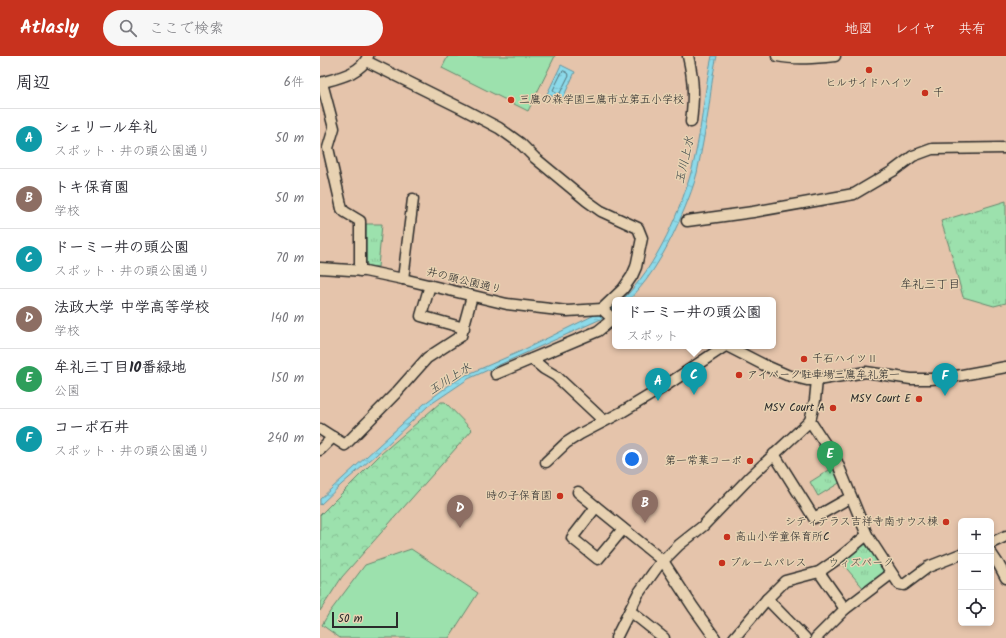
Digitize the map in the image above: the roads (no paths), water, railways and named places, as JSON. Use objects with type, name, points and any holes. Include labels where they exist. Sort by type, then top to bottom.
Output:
[{"type":"street","points":[[688,56],[693,84],[694,104],[691,122]]},
{"type":"street","points":[[777,56],[817,58],[835,56]]},
{"type":"street","points":[[360,271],[360,221],[342,209],[328,148],[334,128],[321,83],[358,69],[367,58],[499,128],[520,143],[535,158],[587,202],[601,211],[638,228],[642,238],[636,267],[632,276],[618,297]]},
{"type":"street","points":[[688,221],[752,212],[854,194],[893,171],[913,156],[932,149],[1006,148]]},
{"type":"street","points":[[403,279],[413,199]]},
{"type":"street","name":"井の頭公園通り","points":[[320,268],[360,271],[403,279],[506,304],[609,315]]},
{"type":"street","points":[[430,285],[421,316],[464,328]]},
{"type":"street","points":[[320,429],[345,445],[396,393],[427,358],[461,336],[472,296]]},
{"type":"street","points":[[496,374],[598,331],[609,315]]},
{"type":"street","points":[[546,462],[566,443],[662,388],[721,349]]},
{"type":"street","points":[[732,349],[787,375],[807,380],[817,380],[866,372],[911,379],[931,379],[1006,367]]},
{"type":"street","points":[[532,359],[556,376],[604,421]]},
{"type":"street","points":[[616,638],[638,594],[647,580],[663,561],[715,515],[750,477],[810,421],[815,400],[817,380]]},
{"type":"street","points":[[810,421],[837,462],[867,535],[891,574],[899,584],[904,585],[928,567],[958,555]]},
{"type":"street","points":[[320,450],[333,437]]},
{"type":"street","points":[[774,454],[814,518],[851,497]]},
{"type":"street","points":[[578,492],[663,561],[715,638]]},
{"type":"street","points":[[596,507],[572,538],[598,560],[623,529]]},
{"type":"street","points":[[734,638],[766,599],[785,581],[819,572],[867,535]]},
{"type":"street","points":[[994,542],[1006,536]]},
{"type":"street","points":[[992,554],[1006,578]]},
{"type":"street","points":[[819,572],[845,609]]},
{"type":"street","points":[[816,638],[845,609],[891,574]]},
{"type":"street","points":[[766,599],[805,638]]},
{"type":"street","points":[[630,611],[664,638]]},
{"type":"water","points":[[712,56],[717,56],[703,143],[697,173],[691,192],[661,258],[646,280],[632,297],[625,297],[646,271],[657,254],[667,236],[683,198],[697,148]]},
{"type":"water","points":[[561,65],[575,72],[562,100],[547,94]]},
{"type":"water","points":[[612,306],[612,313],[601,319],[468,379],[428,406],[320,505],[320,499],[424,404],[464,376],[521,351]]},
{"type":"place","name":"ヒルサイドハイツ","points":[[869,70]]},
{"type":"place","name":"千","points":[[925,93]]},
{"type":"place","name":"三鷹の森学園三鷹市立第五小学校","points":[[511,100]]},
{"type":"place","name":"千石ハイツⅡ","points":[[804,359]]},
{"type":"place","name":"アイパーク駐車場三鷹牟礼第一","points":[[739,375]]},
{"type":"place","name":"ドーミー井の頭公園","points":[[694,395]]},
{"type":"place","name":"コーポ石井","points":[[945,396]]},
{"type":"place","name":"MSY Court E","points":[[919,399]]},
{"type":"place","name":"シェリール牟礼","points":[[658,401]]},
{"type":"place","name":"MSY Court A","points":[[833,408]]},
{"type":"place","name":"第一常葉コーポ","points":[[750,461]]},
{"type":"place","name":"牟礼三丁目10番緑地","points":[[830,474]]},
{"type":"place","name":"時の子保育園","points":[[560,496]]},
{"type":"place","name":"シティテラス吉祥寺南サウス棟","points":[[946,522]]},
{"type":"place","name":"トキ保育園","points":[[645,523]]},
{"type":"place","name":"法政大学 中学高等学校","points":[[460,528]]},
{"type":"place","name":"高山小学童保育所C","points":[[727,537]]},
{"type":"place","name":"ブルームパレス","points":[[722,563]]},
{"type":"district","name":"牟礼三丁目","points":[[930,284]]},
{"type":"water label","name":"玉川上水","points":[[685,160]]},
{"type":"water label","name":"玉川上水","points":[[450,379]]},
{"type":"park label","name":"ウィズパーク","points":[[861,563]]}]
